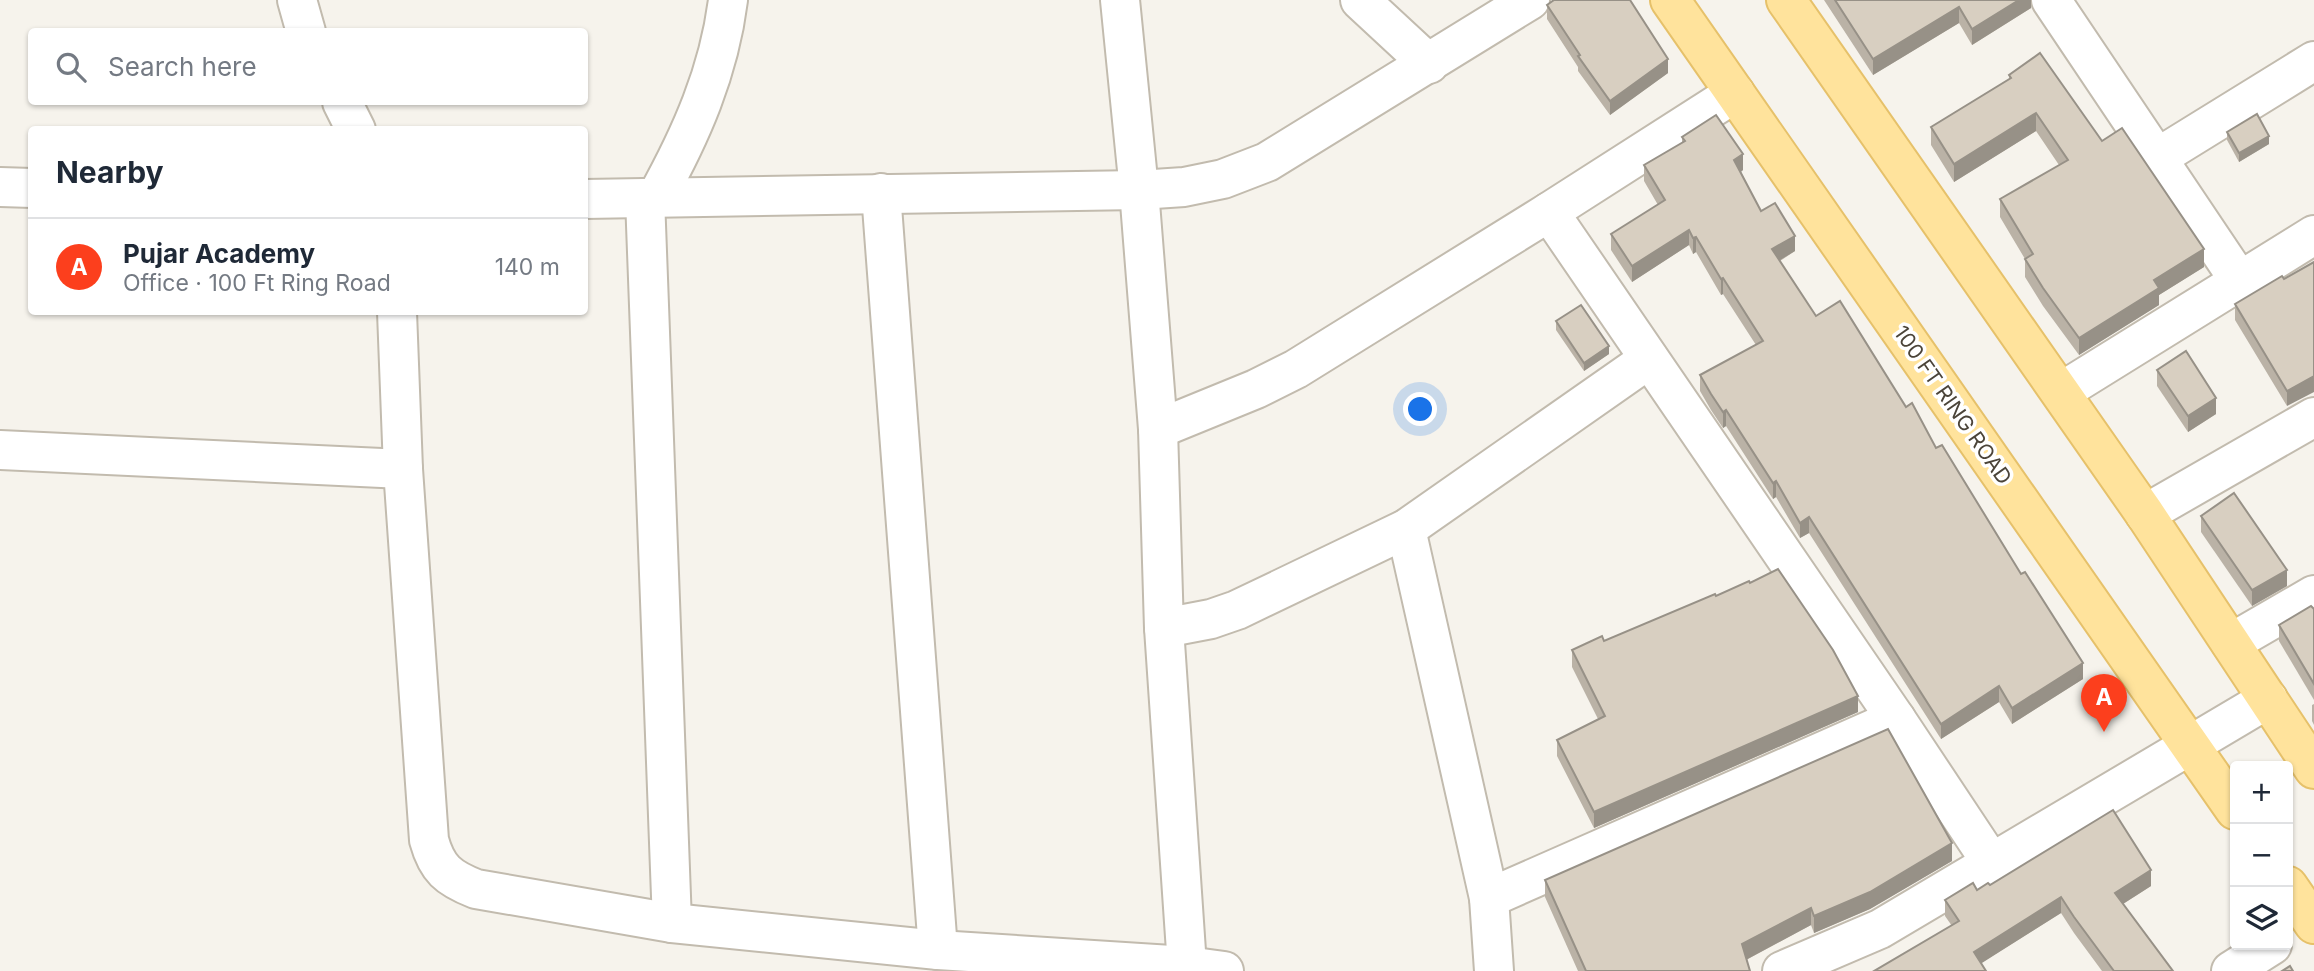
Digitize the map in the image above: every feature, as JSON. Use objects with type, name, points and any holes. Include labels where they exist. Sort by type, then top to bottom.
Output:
[{"type":"main road","name":"100 FT RING ROAD","points":[[1670,0],[2230,803]]},
{"type":"main road","points":[[1786,0],[2145,514],[2314,769]]},
{"type":"main road","points":[[2288,887],[2304,926]]},
{"type":"street","points":[[297,0],[304,28]]},
{"type":"street","points":[[672,923],[650,198],[680,154],[701,108],[725,27],[728,0]]},
{"type":"street","points":[[397,315],[404,469],[429,839],[433,857],[450,877],[476,889],[672,923],[938,950],[1205,968],[1164,628],[1158,429],[1139,190],[1120,0]]},
{"type":"street","points":[[1360,0],[1429,64]]},
{"type":"street","points":[[588,199],[1139,190],[1184,187],[1223,179],[1267,162],[1530,0]]},
{"type":"street","points":[[2051,0],[2239,280]]},
{"type":"street","points":[[2157,159],[2314,61]]},
{"type":"street","points":[[1158,429],[1256,389],[1296,369],[1735,93]]},
{"type":"street","points":[[344,105],[354,126]]},
{"type":"street","points":[[0,187],[28,188]]},
{"type":"street","points":[[881,193],[938,950]]},
{"type":"street","points":[[1549,212],[1991,862]]},
{"type":"street","points":[[2061,392],[2314,235]]},
{"type":"street","points":[[1164,628],[1211,619],[1237,610],[1406,529],[1648,359]]},
{"type":"street","points":[[2145,514],[2314,417]]},
{"type":"street","points":[[0,450],[404,469]]},
{"type":"street","points":[[1406,529],[1489,898],[1494,971]]},
{"type":"street","points":[[2231,643],[2314,594]]},
{"type":"street","points":[[1782,971],[1832,962],[1880,929],[2267,699]]},
{"type":"street","points":[[1489,898],[1896,719]]},
{"type":"street","points":[[2231,971],[2264,950]]},
{"type":"building","points":[[1554,0],[1630,0],[1668,59],[1610,101],[1547,5]]},
{"type":"building","points":[[1835,0],[2019,0],[1972,29],[1959,7],[1873,59]]},
{"type":"building","points":[[2040,53],[2102,141],[2122,128],[2204,249],[2154,280],[2159,288],[2079,338],[2025,259],[2033,254],[2000,199],[2068,160],[2036,113],[1954,164],[1931,127],[2011,78],[2009,75]]},
{"type":"building","points":[[2257,114],[2269,136],[2239,153],[2227,132]]},
{"type":"building","points":[[1716,115],[1743,154],[1734,160],[1761,211],[1775,203],[1795,236],[1772,249],[1816,316],[1840,301],[1906,407],[1912,403],[1936,448],[1942,445],[2021,574],[2025,572],[2083,663],[2012,708],[1999,686],[1941,724],[1809,517],[1800,523],[1776,481],[1773,483],[1700,375],[1763,341],[1696,237],[1693,238],[1689,230],[1632,266],[1611,234],[1665,200],[1644,165],[1685,141],[1682,137]]},
{"type":"building","points":[[2314,262],[2314,376],[2287,391],[2235,304],[2282,276],[2284,279]]},
{"type":"building","points":[[1581,305],[1609,346],[1584,363],[1556,321]]},
{"type":"building","points":[[2186,351],[2216,398],[2188,416],[2157,370]]},
{"type":"building","points":[[2234,493],[2287,570],[2252,590],[2201,516]]},
{"type":"building","points":[[1778,569],[1833,650],[1858,696],[1594,812],[1557,740],[1605,716],[1572,650],[1602,636],[1604,641],[1715,594],[1716,596],[1749,581],[1750,583]]},
{"type":"building","points":[[2311,606],[2314,609],[2314,684],[2279,625]]},
{"type":"building","points":[[1888,729],[1952,843],[1870,892],[1814,916],[1811,908],[1742,944],[1750,971],[1586,971],[1545,880]]},
{"type":"building","points":[[2113,810],[2151,870],[2115,893],[2173,971],[2114,971],[2061,897],[1974,952],[1986,971],[1874,971],[1959,921],[1945,900],[1973,883],[1977,890],[1988,883],[1990,885]]},
{"type":"place","name":"Pujar Academy","points":[[2104,732]]}]
